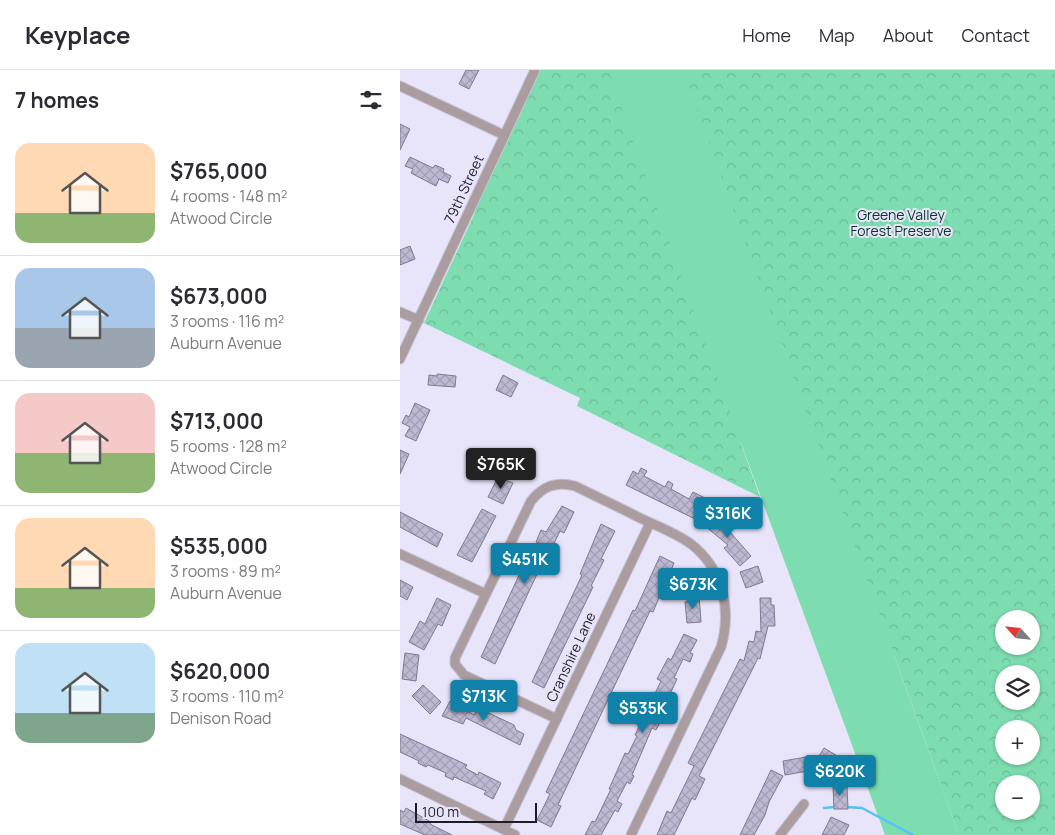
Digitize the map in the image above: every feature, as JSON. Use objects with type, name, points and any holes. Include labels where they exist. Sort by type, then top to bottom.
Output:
[{"type":"street","name":"79th Street","points":[[400,360],[535,70]]},
{"type":"street","points":[[400,86],[504,135]]},
{"type":"street","points":[[400,312],[419,320]]},
{"type":"street","points":[[557,719],[464,675],[456,668],[455,658],[531,500],[548,486],[562,484],[575,486],[650,522],[690,544],[707,560],[721,585],[726,617],[721,647],[631,835]]},
{"type":"street","name":"Cranshire Lane","points":[[504,829],[650,522]]},
{"type":"street","points":[[400,554],[486,594]]},
{"type":"street","points":[[400,779],[515,835]]},
{"type":"street","points":[[780,835],[804,804]]},
{"type":"green space","points":[[541,70],[781,70],[895,658],[959,835],[885,835],[741,443],[474,213]]},
{"type":"green space","points":[[541,70],[608,70],[760,497],[577,406],[580,398],[424,323]]},
{"type":"green space","name":"Greene Valley Forest Preserve","points":[[683,70],[1055,70],[1055,835],[959,835]]},
{"type":"building","points":[[466,70],[479,70],[469,89],[459,84]]},
{"type":"building","points":[[400,124],[410,129],[400,150]]},
{"type":"building","points":[[410,157],[433,168],[435,165],[444,169],[443,172],[451,176],[448,183],[439,179],[436,186],[411,173],[413,169],[405,166]]},
{"type":"building","points":[[410,246],[415,259],[400,265],[400,250]]},
{"type":"building","points":[[437,374],[456,376],[455,387],[428,385],[429,375],[437,376]]},
{"type":"building","points":[[503,375],[518,383],[511,397],[496,390]]},
{"type":"building","points":[[415,403],[430,410],[416,441],[405,436],[410,427],[402,423],[406,415],[409,417]]},
{"type":"building","points":[[400,450],[409,454],[400,474]]},
{"type":"building","points":[[641,468],[647,471],[644,476],[665,487],[668,481],[673,484],[671,489],[689,499],[693,492],[707,499],[697,520],[626,485],[633,471],[638,474]]},
{"type":"building","points":[[498,477],[513,483],[503,504],[488,497]]},
{"type":"building","points":[[562,506],[574,512],[564,533],[560,531],[547,558],[545,557],[495,664],[481,657],[528,556],[532,558],[540,543],[536,542],[541,530],[546,532]]},
{"type":"building","points":[[482,509],[496,516],[472,562],[457,555]]},
{"type":"building","points":[[400,512],[443,534],[437,547],[400,527]]},
{"type":"building","points":[[719,512],[725,517],[721,520],[732,530],[730,532],[751,556],[740,566],[724,548],[728,545],[705,526]]},
{"type":"building","points":[[601,524],[615,531],[601,559],[604,560],[591,586],[593,587],[544,688],[532,682],[582,575],[580,574]]},
{"type":"building","points":[[660,556],[674,563],[653,612],[650,611],[558,805],[561,806],[551,827],[537,820],[550,794],[546,792]]},
{"type":"building","points":[[758,566],[763,582],[746,588],[740,572]]},
{"type":"building","points":[[400,580],[413,587],[407,600],[400,596]]},
{"type":"building","points":[[699,595],[701,622],[687,623],[685,602],[690,601],[689,596]]},
{"type":"building","points":[[437,598],[451,605],[442,626],[438,624],[424,650],[409,642],[420,621],[425,624]]},
{"type":"building","points":[[760,598],[771,598],[771,605],[774,605],[775,626],[768,626],[760,659],[758,658],[699,776],[705,779],[695,800],[692,798],[674,835],[657,835],[667,811],[671,813],[694,766],[688,763],[740,659],[744,661],[749,641],[754,642],[756,631],[761,632]]},
{"type":"building","points":[[684,634],[697,640],[690,653],[693,654],[690,662],[683,659],[674,678],[677,679],[664,707],[667,709],[656,730],[652,728],[632,775],[634,776],[630,784],[627,782],[617,801],[622,804],[618,812],[615,810],[601,835],[585,835],[592,821],[595,822],[611,789],[609,789],[625,753],[628,754],[637,736],[635,735],[661,681],[657,679],[668,658],[671,660]]},
{"type":"building","points":[[405,653],[419,655],[416,681],[402,679]]},
{"type":"building","points":[[423,685],[441,702],[430,714],[412,696]]},
{"type":"building","points":[[450,701],[474,715],[478,708],[514,725],[516,730],[524,734],[520,745],[466,718],[463,724],[442,716]]},
{"type":"building","points":[[400,734],[467,765],[465,768],[478,775],[479,772],[501,783],[493,799],[484,794],[486,791],[454,777],[453,780],[445,776],[446,773],[428,765],[426,767],[418,763],[419,761],[400,752]]},
{"type":"building","points":[[824,748],[844,760],[832,779],[813,766]]},
{"type":"building","points":[[806,757],[808,771],[785,775],[783,761]]},
{"type":"building","points":[[771,770],[783,776],[769,802],[765,815],[754,835],[740,835]]},
{"type":"building","points":[[833,786],[847,786],[848,809],[834,809]]},
{"type":"building","points":[[406,808],[431,822],[430,824],[452,835],[425,835],[400,824],[400,810],[404,812]]},
{"type":"building","points":[[831,817],[849,825],[844,835],[822,835]]},
{"type":"waterway","points":[[824,808],[835,807]]},
{"type":"waterway","points":[[846,807],[862,808],[913,835]]}]
